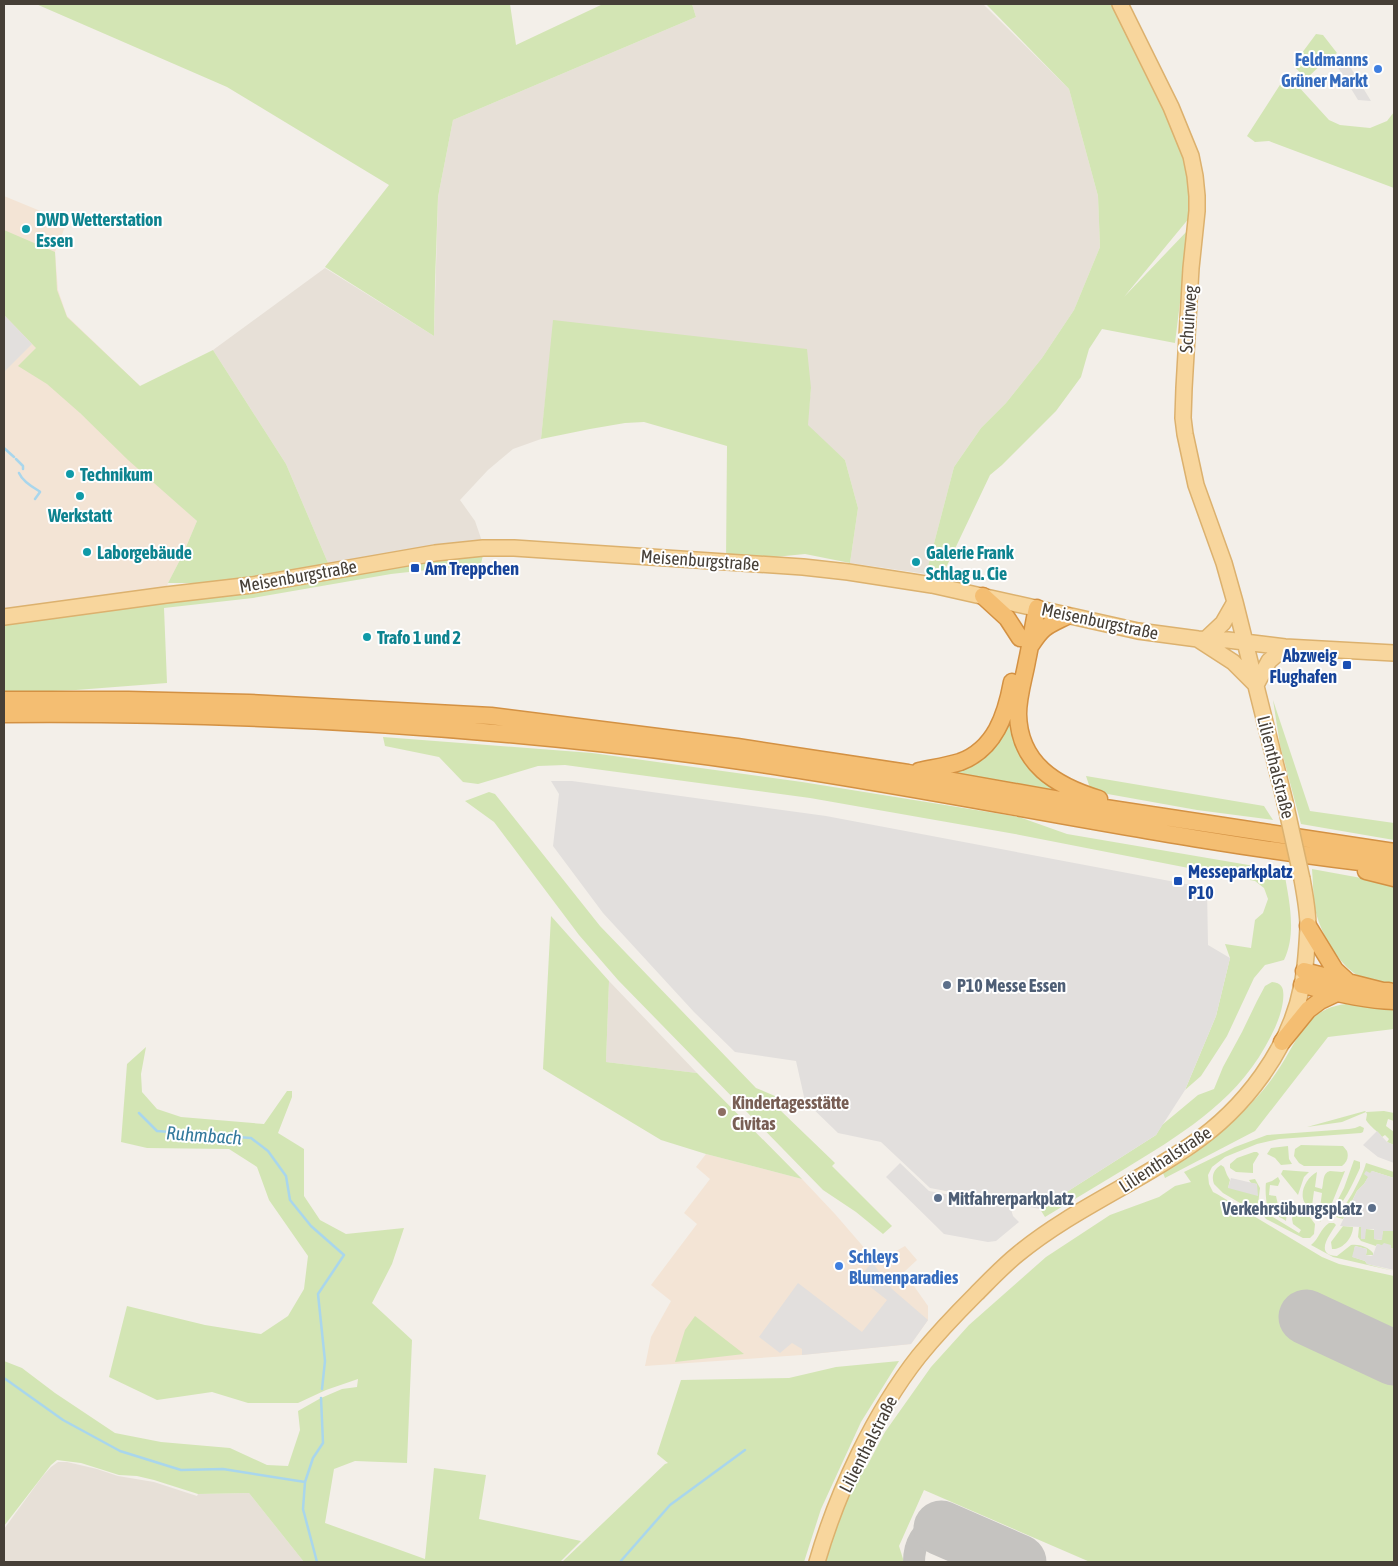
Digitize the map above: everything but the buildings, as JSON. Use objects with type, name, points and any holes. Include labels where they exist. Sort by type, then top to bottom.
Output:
[{"type":"highway","points":[[982,596],[1000,610],[1025,643],[1018,714],[1024,744],[1034,762],[1057,782],[1070,789],[1148,814]]},
{"type":"highway","points":[[908,773],[962,761],[984,747],[992,738],[1004,717],[1025,643],[1032,607]]},
{"type":"highway","points":[[1025,643],[1047,626],[1067,616]]},
{"type":"highway","points":[[4,700],[128,700],[248,703],[491,716],[738,746],[908,773],[1105,808],[1394,852]]},
{"type":"highway","points":[[4,714],[128,714],[280,719],[489,732],[643,748],[852,778],[1094,821],[1313,857],[1394,866]]},
{"type":"highway","points":[[1313,857],[1394,878]]},
{"type":"highway","points":[[1308,926],[1335,970],[1343,988]]},
{"type":"highway","points":[[1303,978],[1380,1000],[1394,1001]]},
{"type":"highway","points":[[1282,1042],[1308,1010],[1343,988],[1394,991]]},
{"type":"main road","name":"Schuirweg","points":[[1120,4],[1174,113],[1190,156],[1195,176],[1197,212],[1191,268],[1184,418],[1190,462],[1196,485],[1224,563],[1245,642]]},
{"type":"main road","name":"Meisenburgstraße","points":[[4,618],[157,596],[252,585],[398,559],[483,548],[543,549],[803,567],[895,579],[982,596],[1138,631],[1285,647],[1394,653]]},
{"type":"main road","points":[[1235,602],[1223,623],[1202,639],[1233,662],[1256,685],[1269,661],[1285,647]]},
{"type":"main road","name":"Lilienthalstraße","points":[[818,1562],[823,1542],[844,1486],[864,1445],[900,1383],[950,1320],[1019,1254],[1089,1206],[1192,1145],[1219,1123],[1242,1100],[1264,1072],[1282,1042],[1292,1019],[1303,978],[1308,926],[1306,901],[1285,802],[1245,642]]},
{"type":"shaded area","points":[[692,4],[983,4],[1069,89],[1098,196],[1100,247],[1074,310],[1042,358],[1006,403],[981,428],[954,467],[926,574],[850,563],[858,508],[845,460],[807,426],[811,388],[550,355],[541,439],[513,449],[488,470],[460,500],[475,521],[484,547],[331,570],[286,464],[213,350],[325,268],[434,336],[438,197],[453,120],[696,17]]},
{"type":"shaded area","points":[[1343,55],[1371,101],[1358,100],[1334,61]]},
{"type":"shaded area","points":[[4,196],[67,222],[55,252],[58,290],[67,316],[140,386],[80,413],[197,521],[168,583],[164,598],[4,618]]},
{"type":"shaded area","points":[[4,315],[32,344],[5,371],[4,370]]},
{"type":"shaded area","name":"P10 Messe Essen","points":[[551,781],[572,781],[826,816],[1207,888],[1208,945],[1230,958],[1216,1016],[1185,1090],[1156,1135],[1040,1209],[930,1188],[881,1142],[838,1133],[805,1101],[796,1061],[735,1052],[694,1012],[603,913],[553,846],[559,794]]},
{"type":"shaded area","points":[[609,981],[697,1073],[606,1062]]},
{"type":"shaded area","points":[[1377,1131],[1387,1142],[1394,1145],[1394,1163],[1378,1157],[1363,1145]]},
{"type":"shaded area","points":[[706,1154],[802,1179],[867,1251],[891,1254],[905,1246],[917,1260],[904,1272],[928,1306],[928,1320],[911,1344],[802,1355],[645,1366],[651,1337],[671,1301],[651,1285],[697,1224],[684,1213],[710,1179],[696,1167]]},
{"type":"shaded area","name":"Mitfahrerparkplatz","points":[[900,1163],[929,1191],[1010,1206],[1013,1216],[1019,1222],[996,1241],[988,1242],[944,1234],[886,1177]]},
{"type":"shaded area","name":"Verkehrsübungsplatz","points":[[1366,1171],[1394,1178],[1394,1231],[1383,1231],[1382,1240],[1374,1239],[1374,1229],[1366,1229],[1365,1239],[1361,1239],[1361,1227],[1340,1226],[1357,1191],[1368,1177],[1364,1174]]},
{"type":"shaded area","points":[[1231,1178],[1257,1184],[1258,1196],[1228,1188]]},
{"type":"shaded area","name":"Verkehrsübungsplatz","points":[[1384,1243],[1391,1245],[1391,1248],[1394,1249],[1394,1270],[1367,1264],[1365,1261],[1352,1257],[1355,1246],[1367,1249],[1366,1255],[1371,1256],[1377,1244],[1382,1245]]},
{"type":"shaded area","name":"Schleys Blumenparadies","points":[[872,1262],[892,1289],[928,1320],[911,1344],[802,1355],[802,1349],[792,1343],[780,1353],[759,1337],[798,1283],[862,1332],[887,1300],[859,1278]]},
{"type":"shaded area","points":[[58,1462],[67,1462],[118,1476],[154,1482],[197,1496],[198,1494],[249,1493],[304,1562],[4,1562],[4,1529],[42,1477]]},
{"type":"green space","points":[[36,4],[510,4],[516,45],[603,4],[692,4],[696,17],[453,120],[438,197],[434,336],[325,267],[389,185],[227,87]]},
{"type":"green space","points":[[986,4],[1115,4],[1178,137],[1190,175],[1190,217],[1124,297],[1189,229],[1175,343],[1102,329],[1089,349],[1081,377],[1056,411],[990,475],[943,574],[926,574],[954,467],[981,428],[1006,403],[1042,358],[1074,310],[1100,247],[1098,196],[1069,89]]},
{"type":"green space","points":[[1316,34],[1323,35],[1337,53],[1328,58],[1306,79],[1293,65]]},
{"type":"green space","points":[[1287,74],[1329,120],[1340,125],[1370,128],[1387,121],[1394,112],[1394,188],[1269,141],[1255,142],[1247,136]]},
{"type":"green space","points":[[4,230],[55,252],[57,290],[67,317],[140,386],[213,350],[286,464],[331,570],[253,583],[168,583],[197,521],[47,384],[18,366],[36,348],[4,315]]},
{"type":"green space","points":[[553,320],[807,349],[811,388],[808,425],[845,460],[858,508],[850,563],[805,554],[726,562],[727,446],[644,422],[625,423],[541,439]]},
{"type":"green space","points":[[484,550],[481,564],[391,574],[253,598],[164,608],[167,683],[4,693],[4,619]]},
{"type":"green space","points":[[1273,700],[1310,811],[1394,823],[1394,840],[1301,824],[1280,745]]},
{"type":"green space","points":[[1012,704],[1020,741],[1068,793],[940,771],[967,764]]},
{"type":"green space","points":[[383,737],[592,753],[802,782],[1019,817],[1067,834],[1284,871],[1291,916],[1288,950],[1284,960],[1265,965],[1254,978],[1227,1036],[1201,1076],[1185,1090],[1216,1016],[1230,958],[1225,944],[1251,948],[1255,920],[1263,913],[1268,899],[1264,888],[1255,881],[1015,834],[810,798],[565,765],[538,766],[478,784],[463,782],[439,757],[385,746]]},
{"type":"green space","points":[[1086,776],[1264,806],[1273,820],[1197,810],[1091,791]]},
{"type":"green space","points":[[489,792],[495,794],[600,926],[756,1088],[775,1096],[780,1110],[835,1163],[832,1166],[892,1226],[883,1234],[856,1212],[823,1190],[618,980],[579,935],[494,822],[465,801]]},
{"type":"green space","points":[[1312,869],[1394,884],[1394,985],[1373,982],[1358,976],[1335,953],[1324,935],[1317,917],[1314,903]]},
{"type":"green space","points":[[551,916],[609,981],[606,1062],[697,1073],[802,1179],[661,1140],[543,1069]]},
{"type":"green space","points":[[1272,982],[1279,984],[1283,991],[1279,1019],[1265,1047],[1237,1086],[1202,1118],[1183,1132],[1045,1217],[1040,1209],[1156,1135],[1162,1125],[1198,1095],[1214,1089],[1223,1067],[1265,986]]},
{"type":"green space","points":[[1346,1004],[1394,1009],[1394,1029],[1328,1037],[1255,1131],[1165,1178],[1163,1173],[1213,1138],[1235,1120],[1259,1095],[1277,1071],[1305,1026],[1313,1018],[1332,1007]]},
{"type":"green space","points":[[146,1047],[141,1074],[142,1092],[157,1109],[181,1117],[264,1124],[287,1091],[292,1091],[292,1097],[278,1133],[304,1149],[304,1196],[320,1220],[346,1234],[404,1228],[392,1264],[372,1303],[412,1340],[407,1463],[355,1461],[334,1469],[325,1523],[425,1559],[434,1468],[486,1475],[479,1519],[581,1541],[560,1562],[304,1562],[249,1493],[198,1494],[154,1480],[137,1476],[119,1475],[81,1463],[57,1460],[51,1465],[4,1526],[4,1361],[22,1368],[55,1393],[115,1433],[161,1442],[230,1448],[267,1465],[288,1466],[300,1430],[298,1411],[342,1389],[357,1387],[358,1379],[326,1390],[298,1403],[248,1403],[212,1392],[157,1400],[109,1377],[127,1306],[205,1325],[261,1334],[288,1316],[304,1289],[308,1256],[269,1200],[257,1167],[229,1149],[147,1148],[121,1142],[127,1064]]},
{"type":"green space","points":[[1365,1111],[1342,1122],[1307,1127]]},
{"type":"green space","points":[[1384,1111],[1394,1113],[1394,1121],[1388,1119],[1386,1126],[1394,1132],[1394,1145],[1387,1142],[1389,1139],[1385,1135],[1382,1137],[1368,1123],[1366,1112]]},
{"type":"green space","points":[[1360,1126],[1364,1128],[1361,1133],[1279,1139],[1257,1144],[1225,1157],[1212,1167],[1208,1175],[1209,1184],[1213,1192],[1322,1257],[1339,1264],[1394,1276],[1394,1562],[1090,1562],[924,1490],[899,1546],[904,1562],[824,1562],[848,1494],[861,1468],[866,1468],[885,1432],[931,1367],[969,1325],[1046,1257],[1110,1215],[1159,1197],[1175,1186],[1191,1182],[1184,1172],[1235,1147],[1267,1135],[1349,1129]]},
{"type":"green space","points":[[1301,1145],[1343,1146],[1347,1151],[1347,1159],[1342,1166],[1304,1166],[1294,1156],[1295,1149]]},
{"type":"green space","points":[[1288,1146],[1289,1159],[1292,1164],[1281,1165],[1275,1158],[1267,1154],[1271,1148]]},
{"type":"green space","points":[[1254,1152],[1259,1154],[1253,1164],[1253,1173],[1236,1172],[1230,1168],[1230,1164],[1237,1158]]},
{"type":"green space","points":[[1354,1160],[1360,1162],[1360,1168],[1344,1200],[1330,1215],[1344,1188]]},
{"type":"green space","points":[[1366,1163],[1394,1172],[1394,1178],[1372,1171],[1357,1191],[1343,1219],[1336,1217],[1354,1191]]},
{"type":"green space","points":[[1221,1165],[1224,1167],[1230,1180],[1228,1188],[1257,1184],[1251,1183],[1249,1180],[1255,1179],[1260,1188],[1257,1213],[1223,1193],[1214,1184],[1214,1173]]},
{"type":"green space","points":[[1283,1170],[1309,1172],[1304,1177],[1298,1195],[1281,1174]]},
{"type":"green space","points":[[1330,1171],[1345,1171],[1332,1203],[1320,1222],[1322,1193],[1314,1191],[1312,1206],[1309,1207],[1303,1199],[1304,1188],[1309,1179],[1317,1172],[1315,1187],[1322,1189],[1324,1176]]},
{"type":"green space","points":[[1278,1177],[1280,1181],[1278,1186],[1270,1185],[1269,1195],[1276,1196],[1278,1205],[1287,1212],[1286,1221],[1271,1212],[1267,1203],[1266,1183]]},
{"type":"green space","points":[[1262,1201],[1268,1214],[1299,1233],[1301,1230],[1293,1224],[1292,1219],[1293,1213],[1297,1211],[1300,1204],[1315,1224],[1314,1234],[1310,1238],[1303,1238],[1266,1219],[1263,1215]]},
{"type":"green space","points":[[1329,1223],[1336,1225],[1328,1238],[1325,1248],[1326,1252],[1330,1255],[1337,1256],[1351,1245],[1364,1246],[1373,1253],[1373,1255],[1366,1255],[1367,1249],[1355,1246],[1353,1257],[1365,1261],[1367,1264],[1394,1271],[1333,1257],[1311,1245]]},
{"type":"green space","points":[[1343,1226],[1353,1227],[1353,1231],[1347,1242],[1336,1249],[1332,1249],[1331,1242]]},
{"type":"green space","points":[[1359,1227],[1361,1227],[1362,1239],[1366,1229],[1374,1230],[1374,1239],[1381,1240],[1383,1231],[1394,1231],[1394,1249],[1361,1241],[1358,1237]]},
{"type":"green space","points":[[695,1316],[744,1354],[675,1362],[685,1330]]},
{"type":"green space","points":[[899,1361],[861,1422],[821,1509],[804,1562],[562,1562],[668,1463],[657,1454],[681,1380],[789,1378],[836,1367]]},
{"type":"waterway","points":[[4,448],[14,457]]},
{"type":"waterway","points":[[16,459],[23,466],[23,469]]},
{"type":"waterway","points":[[19,473],[25,481],[40,492],[35,499]]},
{"type":"waterway","name":"Ruhmbach","points":[[139,1113],[157,1131],[251,1138],[268,1151],[286,1176],[290,1200],[311,1226],[344,1255],[318,1294],[325,1361],[322,1389]]},
{"type":"waterway","name":"Ruhmbach","points":[[4,1378],[63,1420],[120,1451],[181,1470],[223,1469],[305,1482]]},
{"type":"waterway","name":"Ruhmbach","points":[[317,1562],[303,1509],[305,1482],[313,1458],[323,1443],[321,1398]]},
{"type":"waterway","points":[[620,1562],[670,1505],[745,1450]]},
{"type":"taxiway","points":[[914,1562],[915,1550],[920,1538],[928,1530],[941,1528]]},
{"type":"runway","points":[[1306,1317],[1394,1358]]},
{"type":"runway","points":[[941,1528],[1019,1562]]},
{"type":"place","name":"Feldmanns Grüner Markt","points":[[1378,69]]},
{"type":"place","name":"DWD Wetterstation Essen","points":[[26,229]]},
{"type":"place","name":"Technikum","points":[[70,474]]},
{"type":"place","name":"Werkstatt","points":[[80,496]]},
{"type":"place","name":"Laborgebäude","points":[[87,552]]},
{"type":"place","name":"Galerie Frank Schlag u. Cie","points":[[916,562]]},
{"type":"place","name":"Am Treppchen","points":[[415,568]]},
{"type":"place","name":"Trafo 1 und 2","points":[[367,637]]},
{"type":"place","name":"Abzweig Flughafen","points":[[1347,665]]},
{"type":"place","name":"Messeparkplatz P10","points":[[1178,881]]},
{"type":"place","name":"P10 Messe Essen","points":[[947,985]]},
{"type":"place","name":"Kindertagesstätte Civitas","points":[[722,1112]]},
{"type":"place","name":"Mitfahrerparkplatz","points":[[938,1198]]},
{"type":"place","name":"Verkehrsübungsplatz","points":[[1372,1208]]},
{"type":"place","name":"Schleys Blumenparadies","points":[[839,1266]]}]
